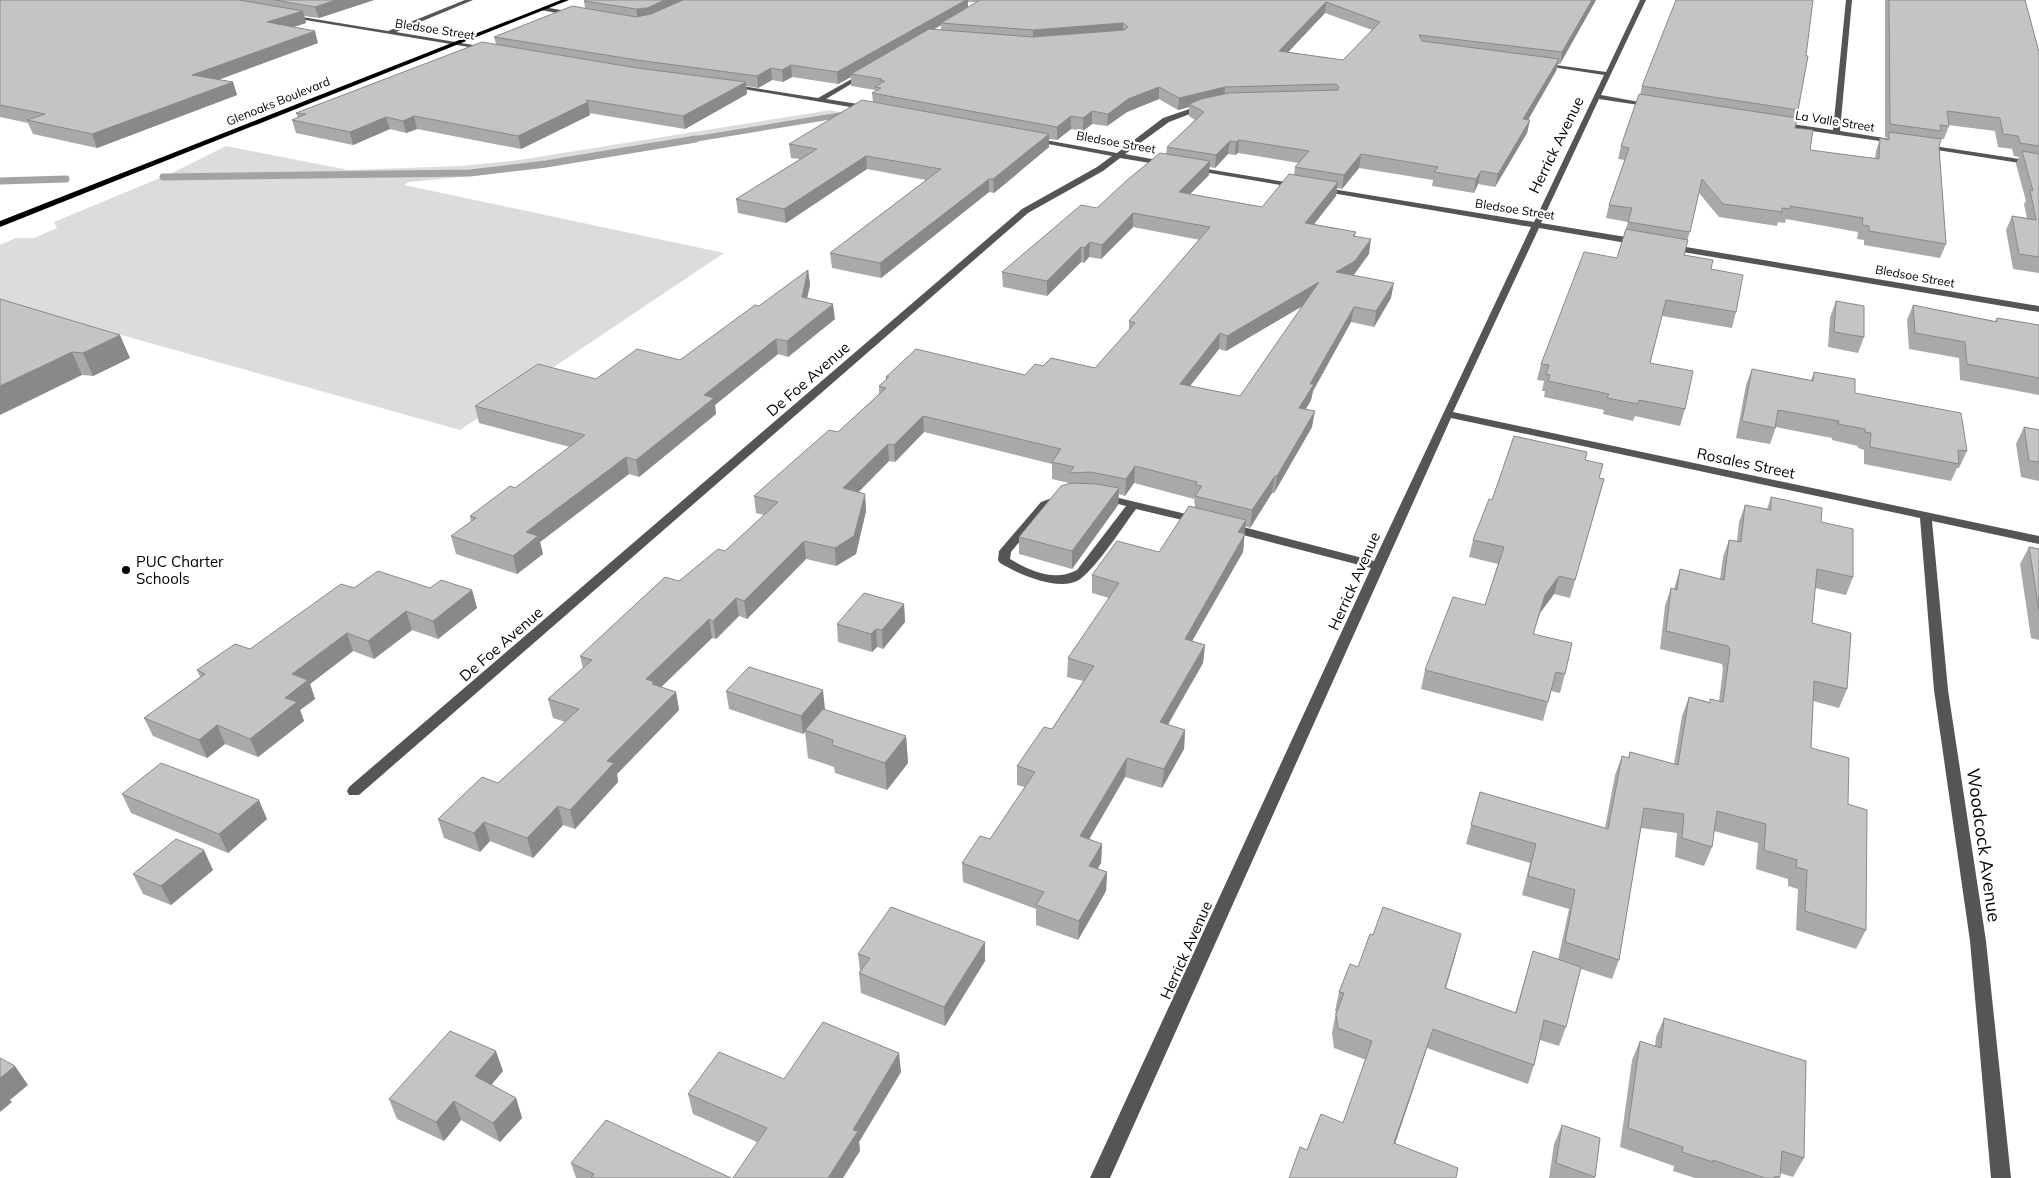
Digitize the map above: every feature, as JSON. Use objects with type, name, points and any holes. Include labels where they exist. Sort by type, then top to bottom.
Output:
[{"type":"main road","name":"Glenoaks Boulevard","points":[[0,224],[566,0]]},
{"type":"street","points":[[387,33],[470,0]]},
{"type":"street","name":"Herrick Avenue","points":[[1100,1178],[1535,225],[1643,0]]},
{"type":"street","points":[[1836,133],[1849,0]]},
{"type":"street","points":[[543,9],[581,15]]},
{"type":"street","name":"Bledsoe Street","points":[[280,15],[489,50]]},
{"type":"street","points":[[1529,64],[1608,74]]},
{"type":"street","points":[[820,100],[868,72]]},
{"type":"street","points":[[725,86],[876,110]]},
{"type":"street","points":[[1598,97],[1664,107]]},
{"type":"street","name":"De Foe Avenue","points":[[354,791],[1025,211],[1100,170],[1166,120],[1198,108],[1213,105]]},
{"type":"street","name":"La Valle Street","points":[[1769,123],[1903,143]]},
{"type":"street","name":"Bledsoe Street","points":[[1021,137],[1177,166]]},
{"type":"street","points":[[1913,145],[2039,164]]},
{"type":"street","name":"Bledsoe Street","points":[[1186,167],[1652,244]]},
{"type":"street","name":"Bledsoe Street","points":[[1661,246],[2039,309]]},
{"type":"street","name":"Rosales Street","points":[[1448,414],[2039,540]]},
{"type":"street","points":[[1134,504],[1081,573],[1071,579],[1054,579],[1015,568],[1004,560],[1005,551],[1045,504],[1070,494],[1083,494],[1134,504],[1378,566]]},
{"type":"street","name":"Woodcock Avenue","points":[[1926,517],[1941,690],[1978,941],[2001,1178]]},
{"type":"shaded area","points":[[831,110],[843,113],[559,160],[472,171],[406,174],[166,176],[226,146],[348,170],[460,166],[513,161]]},
{"type":"shaded area","points":[[852,114],[847,124],[827,119],[536,169],[409,182],[404,185],[724,253],[460,430],[0,301],[0,245],[16,238],[34,238],[57,228],[54,222],[160,178],[408,177],[470,174],[540,166]]},
{"type":"building","points":[[0,0],[239,0],[303,11],[267,22],[315,31],[192,75],[233,82],[92,134],[27,120],[45,114],[0,105]]},
{"type":"building","points":[[275,0],[336,0],[315,7]]},
{"type":"building","points":[[585,0],[665,0],[647,8],[636,9]]},
{"type":"building","points":[[683,0],[966,0],[837,72],[791,65],[782,70],[771,68],[757,76],[637,60],[494,37],[572,6],[636,17],[651,14]]},
{"type":"building","points":[[980,0],[1592,0],[1562,52],[1419,35],[1422,41],[1559,59],[1523,119],[1530,120],[1498,174],[1481,171],[1476,179],[1434,172],[1438,167],[1361,154],[1344,175],[1295,167],[1309,151],[1239,140],[1236,142],[1230,141],[1216,155],[1167,147],[1204,112],[1189,104],[1201,99],[1229,93],[1338,90],[1339,87],[1336,84],[1225,87],[1179,98],[1159,87],[1128,99],[1108,114],[1092,111],[1083,118],[1071,116],[1057,127],[872,93],[881,88],[875,87],[885,81],[851,74],[929,29],[1033,37],[1124,30],[1128,27],[1123,23],[1033,30],[941,23]],"holes":[[[1326,2],[1380,22],[1343,60],[1279,51]]]},
{"type":"building","points":[[1676,0],[1813,0],[1806,56],[1808,56],[1798,110],[1642,86]]},
{"type":"building","points":[[1889,0],[2025,0],[2039,52],[2039,146],[2020,143],[2018,136],[2003,134],[2000,118],[1947,111],[1949,126],[1940,125],[1941,131],[1890,124]]},
{"type":"building","points":[[482,42],[637,68],[746,82],[683,116],[586,100],[588,102],[518,136],[414,116],[403,121],[386,117],[350,132],[292,120],[306,114],[296,113]]},
{"type":"building","points":[[1639,94],[1797,118],[1795,128],[1813,130],[1810,150],[1879,159],[1880,138],[1889,140],[1889,132],[1941,139],[1939,147],[1946,244],[1869,231],[1869,226],[1862,225],[1863,218],[1790,206],[1790,209],[1782,208],[1782,212],[1723,204],[1702,179],[1690,232],[1628,222],[1632,208],[1609,205],[1629,148],[1621,146]]},
{"type":"building","points":[[862,100],[1049,134],[993,179],[989,179],[880,263],[830,253],[941,169],[866,156],[784,209],[736,199],[817,149],[789,144]]},
{"type":"building","points":[[2022,151],[2039,154],[2039,257],[2019,254],[2012,216],[2036,220],[2030,190],[2033,191]]},
{"type":"building","points":[[1160,153],[1210,161],[1179,192],[1262,207],[1289,174],[1338,182],[1305,223],[1356,232],[1353,236],[1371,239],[1355,261],[1336,272],[1394,283],[1376,311],[1354,307],[1310,384],[1314,384],[1299,408],[1315,411],[1277,476],[1275,476],[1252,510],[1195,496],[1202,486],[1196,485],[1197,482],[1135,466],[1126,479],[1090,472],[1069,473],[1074,467],[1052,462],[1061,449],[923,416],[894,445],[888,444],[843,488],[865,494],[854,536],[835,548],[804,541],[744,601],[736,598],[713,621],[709,619],[646,679],[654,682],[652,684],[676,692],[607,761],[614,763],[570,810],[558,806],[527,838],[484,822],[474,833],[438,819],[482,777],[498,783],[579,709],[548,699],[592,660],[580,656],[665,577],[679,581],[718,549],[725,551],[778,502],[754,496],[829,430],[838,432],[886,388],[879,386],[916,349],[1025,375],[1035,364],[1043,366],[1051,358],[1095,368],[1135,323],[1129,321],[1210,227],[1133,213],[1102,245],[1090,242],[1084,248],[1081,247],[1047,281],[1002,272],[1081,205],[1097,208]],"holes":[[[1319,282],[1240,396],[1180,384],[1220,333],[1227,336]]]},
{"type":"building","points":[[1626,229],[1688,240],[1684,255],[1713,260],[1711,269],[1743,275],[1736,312],[1666,300],[1650,363],[1693,371],[1685,409],[1639,400],[1638,404],[1607,398],[1609,394],[1548,381],[1550,375],[1546,374],[1549,365],[1541,364],[1584,252],[1617,258]]},
{"type":"building","points":[[808,270],[802,297],[833,304],[787,341],[776,339],[704,395],[714,398],[636,460],[626,457],[526,532],[538,536],[513,556],[451,536],[476,518],[470,516],[510,486],[515,488],[585,435],[475,406],[538,364],[596,379],[637,349],[680,360],[755,305],[759,306]]},
{"type":"building","points":[[0,299],[120,335],[83,353],[72,352],[0,386]]},
{"type":"building","points":[[1836,301],[1864,306],[1864,337],[1834,332]]},
{"type":"building","points":[[1913,305],[1997,322],[1997,318],[2039,325],[2039,378],[1967,364],[1965,342],[1915,333]]},
{"type":"building","points":[[1752,369],[1813,381],[1814,372],[1855,379],[1855,393],[1961,413],[1967,451],[1958,450],[1959,464],[1870,447],[1871,433],[1865,432],[1865,429],[1838,424],[1839,421],[1778,410],[1775,428],[1742,421]]},
{"type":"building","points":[[2024,427],[2039,430],[2039,462],[2029,461]]},
{"type":"building","points":[[1514,436],[1587,452],[1585,460],[1603,464],[1599,478],[1604,479],[1575,580],[1559,576],[1545,595],[1533,634],[1572,643],[1565,674],[1556,672],[1548,702],[1425,670],[1453,597],[1485,605],[1504,547],[1473,540],[1489,499],[1492,500]]},
{"type":"building","points":[[1071,483],[1096,484],[1119,488],[1072,551],[1019,537],[1061,486]]},
{"type":"building","points":[[1771,497],[1822,508],[1821,522],[1853,529],[1853,577],[1817,569],[1812,623],[1851,633],[1847,689],[1814,681],[1811,748],[1849,758],[1848,804],[1867,810],[1866,930],[1805,911],[1807,870],[1796,867],[1797,860],[1764,850],[1766,824],[1717,811],[1712,847],[1682,838],[1684,814],[1644,808],[1619,960],[1565,942],[1575,890],[1528,876],[1536,844],[1471,825],[1480,792],[1608,829],[1622,756],[1629,758],[1630,752],[1678,765],[1689,697],[1710,703],[1710,699],[1723,702],[1730,650],[1728,646],[1666,631],[1671,588],[1677,590],[1680,569],[1724,580],[1729,540],[1741,542],[1745,505],[1771,510]]},
{"type":"building","points":[[1189,506],[1246,520],[1238,532],[1245,534],[1185,639],[1205,645],[1160,722],[1185,730],[1164,769],[1127,758],[1080,836],[1102,844],[1089,866],[1107,872],[1079,921],[1036,905],[1044,892],[962,863],[980,836],[990,839],[1035,772],[1017,766],[1044,727],[1052,729],[1094,666],[1068,658],[1119,583],[1092,575],[1117,541],[1159,552]]},
{"type":"building","points":[[2029,547],[2039,549],[2039,611]]},
{"type":"building","points":[[378,571],[430,588],[441,580],[472,590],[433,621],[406,611],[368,641],[347,633],[292,674],[308,680],[285,698],[297,702],[250,739],[217,725],[199,740],[144,718],[205,674],[197,670],[235,644],[250,649],[341,584],[354,588]]},
{"type":"building","points":[[864,593],[904,604],[882,630],[876,629],[871,634],[837,624]]},
{"type":"building","points":[[749,667],[823,690],[801,716],[726,691]]},
{"type":"building","points":[[823,709],[906,736],[885,763],[832,745],[833,740],[805,730]]},
{"type":"building","points":[[161,763],[259,800],[219,834],[122,794]]},
{"type":"building","points":[[176,839],[204,850],[161,886],[133,874]]},
{"type":"building","points":[[891,907],[985,942],[944,1007],[859,973],[870,958],[858,954]]},
{"type":"building","points":[[1383,907],[1461,934],[1445,988],[1516,1013],[1533,951],[1581,967],[1566,1027],[1544,1020],[1534,1065],[1433,1029],[1394,1143],[1458,1168],[1456,1178],[1289,1178],[1300,1147],[1307,1150],[1321,1114],[1343,1123],[1372,1041],[1338,1028],[1336,1014],[1344,993],[1339,992],[1350,964],[1358,967],[1370,934],[1373,935]]},
{"type":"building","points":[[1664,1018],[1806,1061],[1804,1158],[1782,1151],[1780,1177],[1765,1178],[1713,1160],[1713,1162],[1682,1152],[1683,1147],[1628,1128],[1640,1041],[1661,1048]]},
{"type":"building","points":[[823,1022],[899,1053],[853,1130],[858,1131],[828,1178],[733,1178],[767,1128],[688,1094],[719,1052],[784,1079]]},
{"type":"building","points":[[450,1031],[496,1051],[475,1076],[516,1098],[493,1123],[454,1101],[436,1122],[389,1099]]},
{"type":"building","points":[[0,1058],[15,1066],[0,1078]]},
{"type":"building","points":[[606,1120],[731,1178],[591,1178],[594,1174],[571,1163]]},
{"type":"building","points":[[1562,1125],[1600,1138],[1595,1177],[1556,1163]]},
{"type":"waterway","points":[[689,140],[841,115]]},
{"type":"waterway","points":[[163,177],[470,173],[546,164],[696,139]]},
{"type":"waterway","points":[[0,181],[66,179]]},
{"type":"place","name":"PUC Charter Schools","points":[[126,570]]}]
